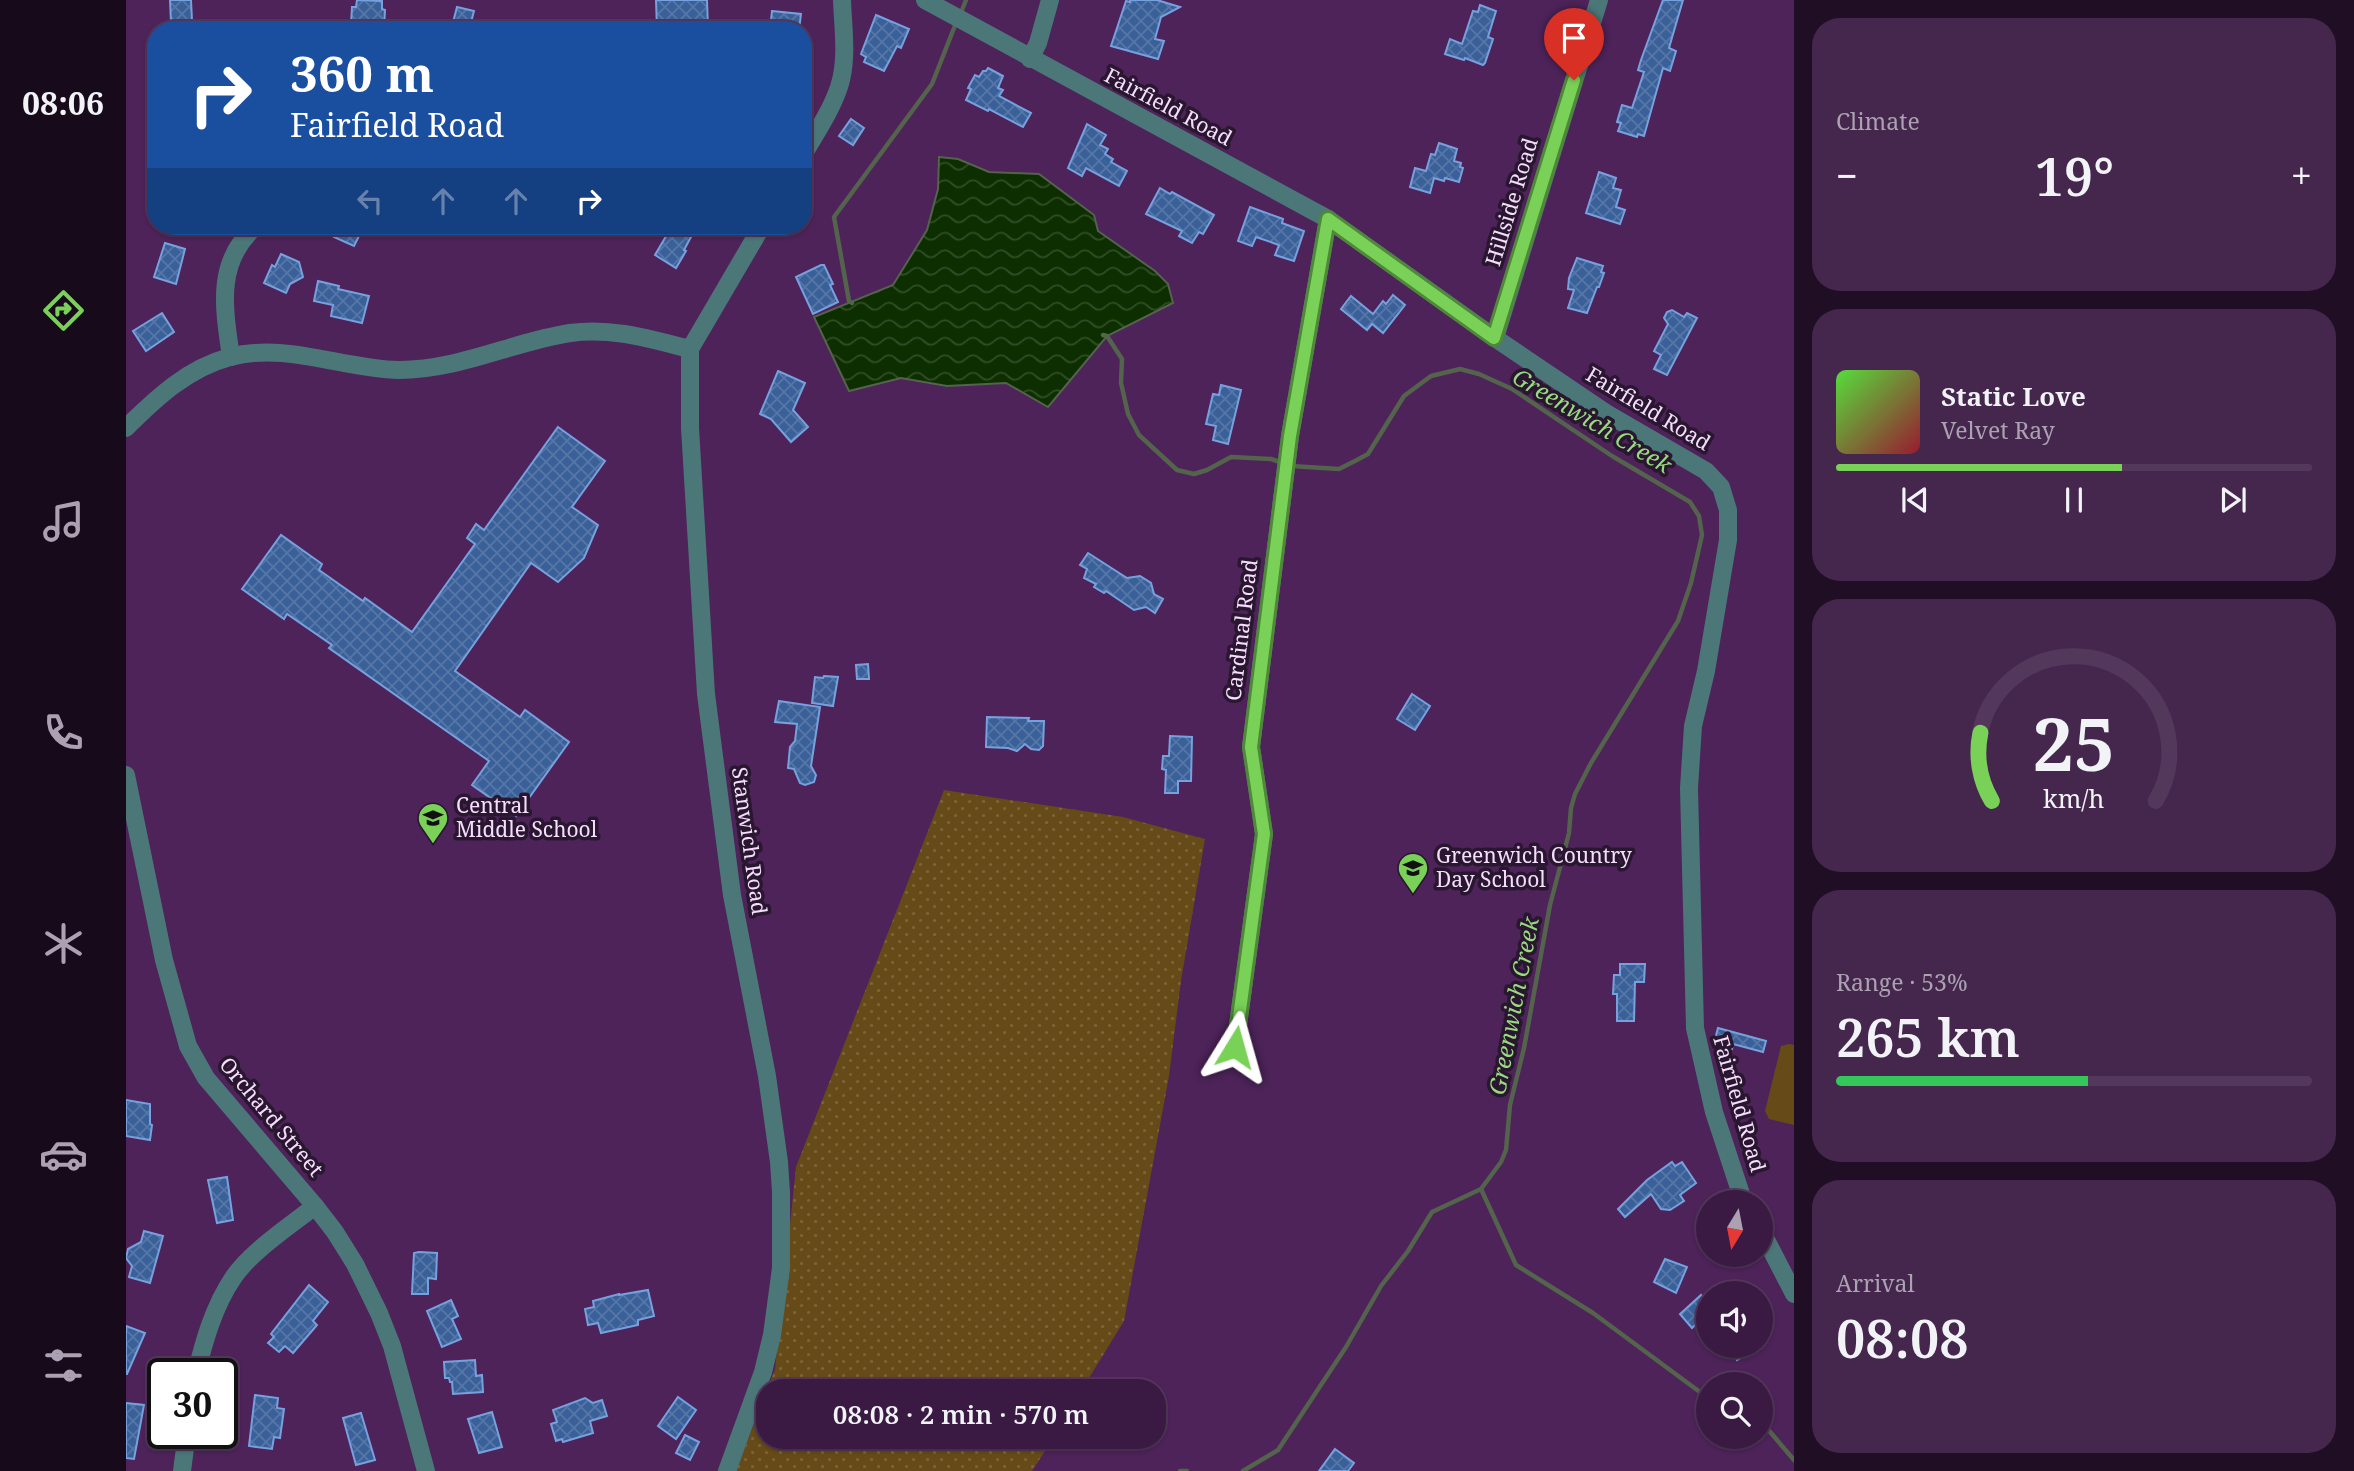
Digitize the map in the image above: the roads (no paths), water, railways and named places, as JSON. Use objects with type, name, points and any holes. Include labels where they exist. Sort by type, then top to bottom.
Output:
[{"type":"street","points":[[812,139],[840,86],[844,52],[842,0]]},
{"type":"street","name":"Fairfield Road","points":[[925,0],[1328,219],[1494,338],[1606,413],[1706,471],[1721,487],[1728,510],[1728,540],[1706,671],[1693,726],[1689,788],[1692,928],[1695,1028],[1714,1112],[1740,1190]]},
{"type":"street","points":[[1030,59],[1038,43],[1050,0]]},
{"type":"street","name":"Hillside Road","points":[[1494,338],[1599,0]]},
{"type":"street","name":"Cardinal Road","points":[[1235,1047],[1264,834],[1251,747],[1286,463],[1328,219]]},
{"type":"street","points":[[231,357],[224,302],[226,280],[230,261],[245,235]]},
{"type":"street","points":[[126,428],[162,392],[200,369],[231,357],[264,353],[289,354],[372,368],[423,369],[455,364],[548,337],[595,332],[634,335],[690,349],[757,235]]},
{"type":"street","name":"Stanwich Road","points":[[690,349],[690,428],[707,708],[732,895],[767,1076],[781,1192],[781,1268],[774,1326],[763,1372],[727,1471]]},
{"type":"street","name":"Orchard Street","points":[[126,775],[164,960],[188,1046],[206,1078],[315,1206],[346,1249],[379,1313],[400,1373],[426,1471]]},
{"type":"street","points":[[201,1358],[211,1322],[234,1277],[248,1260],[315,1206]]},
{"type":"street","points":[[1773,1253],[1794,1294]]},
{"type":"street","points":[[182,1471],[185,1449]]},
{"type":"water","points":[[939,157],[958,159],[989,172],[1039,174],[1094,215],[1098,231],[1155,271],[1168,284],[1173,303],[1107,336],[1048,407],[1006,383],[947,386],[901,378],[849,391],[814,317],[893,285],[927,230],[938,189]]},
{"type":"waterway","name":"Greenwich Creek","points":[[960,15],[966,0]]},
{"type":"waterway","name":"Greenwich Creek","points":[[852,303],[849,301],[834,217],[932,84],[956,23]]},
{"type":"waterway","name":"Greenwich Creek","points":[[1103,335],[1107,336],[1122,359],[1121,383],[1128,414],[1139,435],[1177,470],[1194,474],[1231,457],[1271,459],[1283,463]]},
{"type":"waterway","name":"Greenwich Creek","points":[[1243,1471],[1278,1450],[1346,1347],[1381,1286],[1408,1251],[1432,1212],[1481,1189],[1501,1162],[1506,1150],[1510,1105],[1524,1048],[1550,905],[1569,833],[1575,794],[1591,763],[1678,621],[1691,583],[1702,535],[1699,516],[1690,502],[1612,456],[1512,389],[1479,374],[1460,369],[1431,376],[1404,396],[1368,454],[1339,469],[1291,466]]},
{"type":"waterway","points":[[1481,1189],[1516,1265],[1593,1313],[1696,1389]]},
{"type":"waterway","points":[[1773,1435],[1794,1460]]},
{"type":"waterway","name":"Greenwich Creek","points":[[1180,1471],[1187,1471]]},
{"type":"place","name":"Central Middle School","points":[[433,845]]},
{"type":"place","name":"Greenwich Country Day School","points":[[1413,895]]}]
